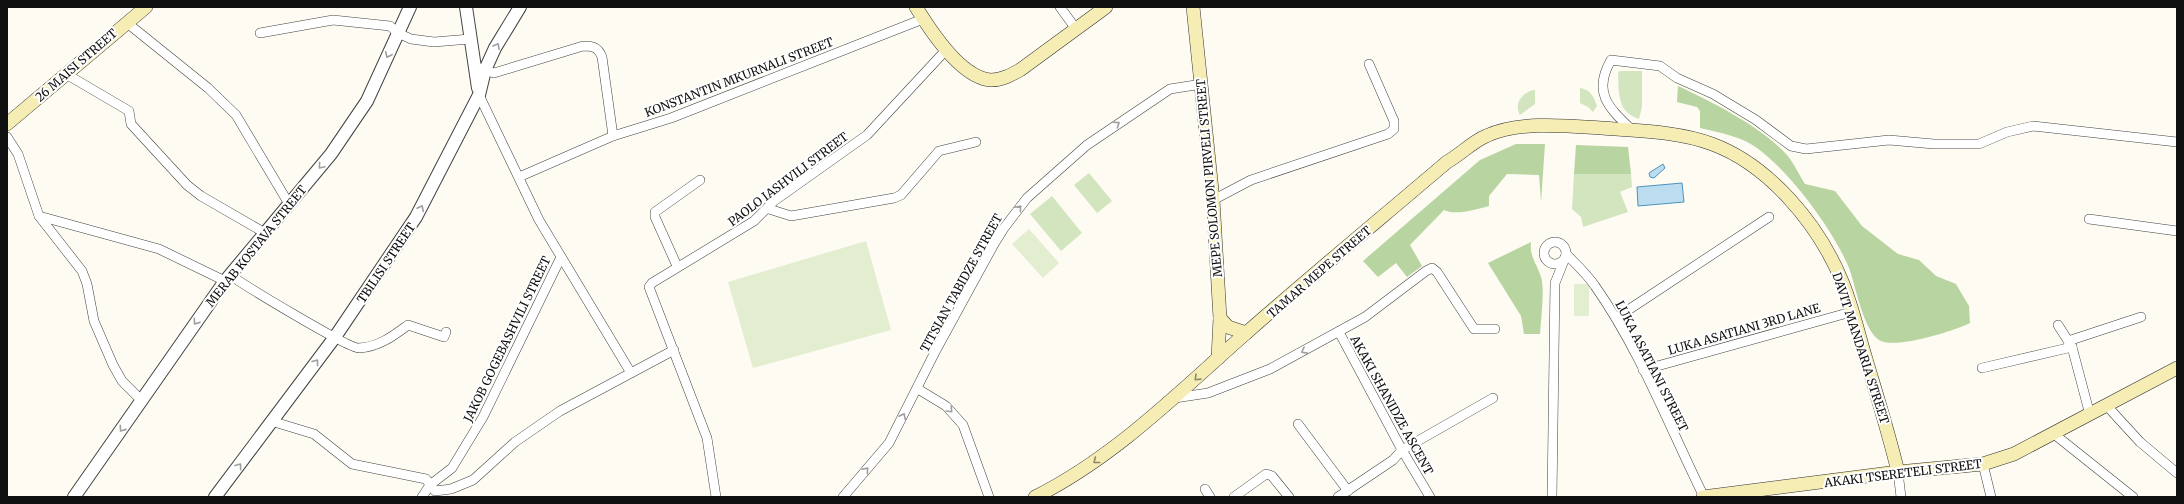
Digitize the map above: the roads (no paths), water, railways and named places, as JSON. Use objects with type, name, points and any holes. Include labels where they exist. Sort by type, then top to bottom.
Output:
[{"type":"main road","name":"26 MAISI STREET","points":[[7,124],[126,22],[146,7]]},
{"type":"main road","points":[[916,7],[946,50],[969,71],[990,80],[1005,78],[1020,70],[1106,7]]},
{"type":"main road","name":"MEPE SOLOMON PIRVELI STREET","points":[[1194,7],[1213,200],[1220,318],[1218,358]]},
{"type":"main road","name":"TAMAR MEPE STREET","points":[[1035,497],[1089,466],[1175,398],[1246,333],[1448,162],[1485,136],[1521,128],[1549,126],[1632,130]]},
{"type":"main road","name":"DAVIT MANDARIA STREET","points":[[1632,130],[1712,143],[1733,153],[1753,166],[1793,201],[1826,250],[1841,279],[1889,433],[1898,472]]},
{"type":"main road","points":[[1220,318],[1228,327],[1246,333]]},
{"type":"main road","name":"AKAKI TSERETELI STREET","points":[[1703,497],[1898,472],[1983,464],[2014,454],[2177,368]]},
{"type":"street","name":"MERAB KOSTAVA STREET","points":[[74,497],[227,278],[331,154],[367,101],[410,7]]},
{"type":"street","points":[[466,7],[470,39],[480,68],[479,95]]},
{"type":"street","points":[[480,68],[495,48],[520,7]]},
{"type":"street","points":[[1060,7],[1076,28]]},
{"type":"street","name":"KONSTANTIN MKURNALI STREET","points":[[519,177],[613,136],[671,118],[923,19]]},
{"type":"street","points":[[260,33],[333,20],[390,26],[398,33],[411,39],[434,42],[470,39]]},
{"type":"street","points":[[126,22],[208,88],[236,115],[289,204]]},
{"type":"street","points":[[480,68],[494,72],[583,46],[592,46],[599,50],[602,57],[613,136]]},
{"type":"street","name":"PAOLO IASHVILI STREET","points":[[716,497],[707,438],[649,287],[652,283],[677,266],[735,234],[769,209],[774,202],[876,128],[923,73],[946,50]]},
{"type":"street","points":[[1632,130],[1610,109],[1604,99],[1606,70],[1611,60],[1660,66],[1677,78],[1714,94],[1756,120],[1791,146],[1806,149],[1889,140],[1934,144],[1979,144],[2007,132],[2033,126],[2177,142]]},
{"type":"street","points":[[1213,200],[1251,180],[1388,134],[1394,129],[1394,121],[1369,64]]},
{"type":"street","points":[[66,74],[129,111],[130,124],[187,185],[201,196],[265,232]]},
{"type":"street","name":"TITSIAN TABIDZE STREET","points":[[843,497],[889,443],[918,389],[936,350],[994,244],[1004,228],[1027,198],[1087,145],[1170,89],[1202,84]]},
{"type":"street","name":"JAKOB GOGEBASHVILI STREET","points":[[422,497],[430,485],[452,468],[483,417],[561,257],[539,220],[479,95]]},
{"type":"street","name":"TBILISI STREET","points":[[215,497],[334,337],[416,217],[479,95]]},
{"type":"street","points":[[7,137],[18,154],[39,216],[82,271],[87,284],[94,321],[113,365],[122,381],[142,400]]},
{"type":"street","points":[[769,209],[791,216],[894,198],[901,195],[939,151],[976,142]]},
{"type":"street","points":[[677,266],[655,217],[655,212],[700,180]]},
{"type":"street","points":[[39,216],[136,241],[159,249],[227,278],[334,337],[358,348],[379,344],[408,325],[444,337],[446,332]]},
{"type":"street","points":[[1616,318],[1769,217]]},
{"type":"street","points":[[2089,219],[2177,231]]},
{"type":"street","points":[[1552,497],[1555,283],[1566,256],[1562,244],[1551,243],[1544,252],[1555,283]]},
{"type":"street","points":[[1546,260],[1556,264],[1566,256]]},
{"type":"street","name":"LUKA ASATIANI STREET","points":[[1566,256],[1594,284],[1616,318],[1643,370],[1703,497]]},
{"type":"street","points":[[561,257],[631,373]]},
{"type":"street","points":[[1339,332],[1365,317],[1432,268],[1437,272],[1474,329],[1495,330]]},
{"type":"street","name":"LUKA ASATIANI 3RD LANE","points":[[1643,370],[1851,312]]},
{"type":"street","points":[[1982,368],[2070,344],[2142,318]]},
{"type":"street","points":[[2058,325],[2070,344],[2090,414]]},
{"type":"street","name":"AKAKI SHANIDZE ASCENT","points":[[1175,398],[1208,393],[1264,372],[1339,332],[1402,450],[1430,497]]},
{"type":"street","points":[[271,421],[314,434],[352,464],[426,479],[435,491],[452,489],[473,480],[515,442],[560,411],[674,350]]},
{"type":"street","points":[[918,389],[946,406],[964,425],[989,497]]},
{"type":"street","points":[[1338,497],[1394,460],[1402,450],[1493,398]]},
{"type":"street","points":[[2107,406],[2136,438],[2177,473]]},
{"type":"street","points":[[1298,424],[1348,491]]},
{"type":"street","points":[[2054,434],[2133,497]]},
{"type":"street","points":[[1983,464],[1991,497]]},
{"type":"street","points":[[1898,472],[1901,497]]},
{"type":"street","points":[[1234,497],[1266,474],[1272,476],[1289,497]]},
{"type":"street","points":[[1205,489],[1210,497]]},
{"type":"water","points":[[1663,164],[1665,168],[1654,178],[1650,177],[1649,173]]},
{"type":"water","points":[[1682,183],[1684,202],[1638,206],[1637,187]]}]
